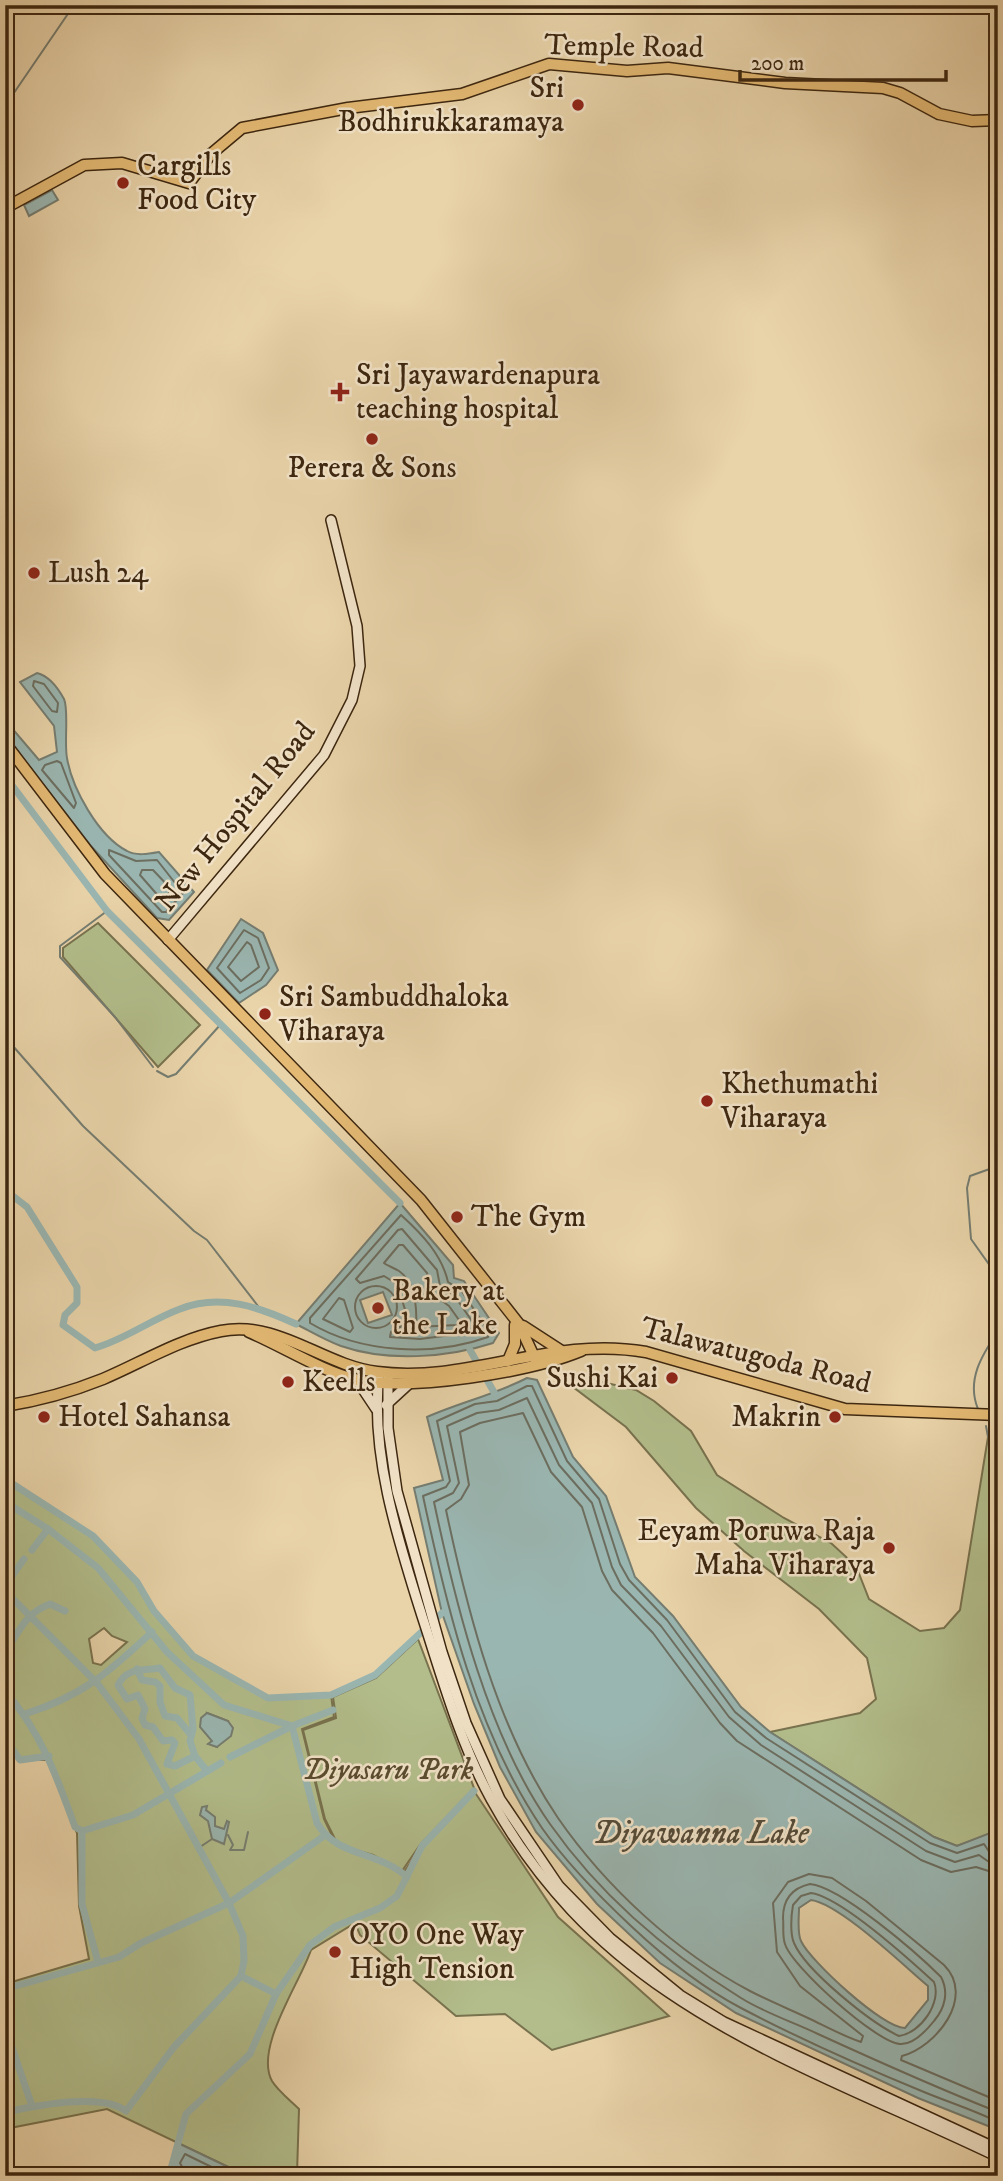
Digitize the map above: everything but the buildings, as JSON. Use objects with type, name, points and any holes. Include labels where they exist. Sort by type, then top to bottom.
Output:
[{"type":"main road","name":"Temple Road","points":[[5,208],[84,165],[122,163],[189,183],[211,154],[242,128],[348,108],[462,94],[549,64],[627,71],[668,68],[785,83],[883,88],[900,93],[939,114],[972,121],[998,120]]},
{"type":"main road","name":"New Hospital Road","points":[[169,940],[324,755],[352,700],[360,666],[357,626],[331,520]]},
{"type":"main road","name":"New Hospital Road","points":[[5,743],[104,874],[421,1200],[510,1311],[532,1360]]},
{"type":"main road","points":[[508,1361],[515,1344],[517,1324],[560,1350]]},
{"type":"main road","name":"Talawatugoda Road","points":[[5,1406],[100,1380],[190,1340],[242,1329],[273,1332],[335,1362],[383,1377],[410,1382],[587,1348]]},
{"type":"main road","name":"Talawatugoda Road","points":[[242,1329],[356,1380],[455,1375]]},
{"type":"main road","name":"Talawatugoda Road","points":[[492,1368],[508,1361],[532,1360],[560,1350],[617,1347],[646,1352],[845,1409],[998,1415]]},
{"type":"main road","points":[[383,1377],[397,1491],[426,1615]]},
{"type":"main road","points":[[383,1377],[377,1410],[388,1489],[472,1760],[490,1799],[551,1890],[621,1960],[720,2028],[998,2157]]},
{"type":"main road","points":[[356,1380],[377,1410]]},
{"type":"main road","points":[[386,1405],[410,1382]]},
{"type":"main road","points":[[433,1639],[499,1799],[559,1886],[610,1938],[680,1995],[724,2022],[998,2149]]},
{"type":"green space","points":[[98,923],[200,1025],[158,1067],[63,957],[63,948]]},
{"type":"green space","points":[[594,1380],[636,1390],[654,1401],[691,1431],[717,1475],[784,1518],[831,1543],[856,1566],[869,1599],[920,1631],[944,1628],[960,1610],[988,1437],[998,1437],[998,1858],[990,1834],[957,1846],[934,1837],[770,1732],[860,1713],[876,1699],[867,1658],[819,1609],[744,1551],[696,1508],[626,1427],[573,1387]]},
{"type":"green space","points":[[5,1479],[93,1536],[137,1582],[154,1611],[193,1656],[268,1698],[331,1695],[334,1717],[302,1729],[324,1819],[337,1846],[373,1857],[403,1873],[422,1846],[474,1791],[558,1917],[669,2016],[552,2050],[505,2014],[456,2016],[360,1935],[355,1923],[311,1950],[281,2016],[269,2051],[268,2067],[272,2081],[299,2109],[297,2174],[288,2168],[283,2176],[247,2176],[107,2109],[5,2129],[5,1984],[89,1959],[79,1906],[77,1833],[47,1760],[20,1760],[5,1739]],"holes":[[[104,1628],[112,1636],[127,1642],[101,1665],[93,1663],[89,1639]],[[207,1713],[228,1721],[217,1747],[209,1744],[212,1742]]]},
{"type":"green space","name":"Diyasaru Park","points":[[418,1639],[474,1788],[420,1845],[402,1871],[373,1855],[338,1845],[325,1819],[303,1730],[336,1718],[333,1697],[376,1678]]},
{"type":"water","points":[[52,190],[58,200],[29,216],[24,205]]},
{"type":"water","points":[[37,673],[53,683],[64,699],[66,752],[70,770],[81,797],[97,823],[116,844],[131,853],[159,852],[194,892],[169,920],[157,918],[91,846],[5,735],[5,720],[39,760],[57,752],[54,726],[20,682]]},
{"type":"water","points":[[241,919],[263,933],[278,970],[266,985],[239,1003],[207,970]]},
{"type":"water","points":[[400,1203],[453,1265],[454,1278],[464,1281],[499,1333],[493,1343],[475,1348],[437,1355],[397,1356],[341,1346],[296,1324]],"holes":[[[383,1292],[392,1315],[368,1323],[360,1300]]]},
{"type":"water","name":"Diyawanna Lake","points":[[527,1378],[537,1380],[573,1457],[606,1496],[635,1577],[673,1616],[741,1707],[770,1732],[934,1837],[957,1846],[990,1833],[998,1858],[998,2130],[918,2098],[736,2013],[660,1963],[597,1904],[536,1832],[500,1767],[474,1704],[442,1613],[414,1488],[443,1480],[427,1417]],"holes":[[[811,1900],[823,1904],[854,1923],[928,1986],[928,2000],[905,2028],[881,2018],[865,2006],[832,1978],[807,1951],[799,1934],[799,1908]]]},
{"type":"water","points":[[207,1713],[228,1721],[233,1728],[231,1736],[217,1747],[208,1744],[212,1741],[200,1727],[201,1718]]},
{"type":"water","points":[[207,1806],[206,1810],[215,1817],[215,1826],[224,1829],[227,1821],[229,1822],[224,1844],[212,1839],[208,1821],[200,1815],[202,1807]]},
{"type":"water","points":[[178,2143],[247,2176],[188,2176],[171,2169]]},
{"type":"waterway","points":[[5,106],[74,5]]},
{"type":"waterway","points":[[5,563],[5,634]]},
{"type":"waterway","points":[[5,776],[107,911],[400,1203]]},
{"type":"waterway","points":[[107,911],[60,946],[60,957],[115,1017],[153,1067]]},
{"type":"waterway","points":[[157,1071],[168,1077],[176,1074],[221,1024]]},
{"type":"waterway","points":[[5,1037],[83,1126],[194,1231],[207,1240],[258,1306]]},
{"type":"waterway","points":[[998,1166],[970,1176],[967,1188],[971,1239],[998,1277]]},
{"type":"waterway","points":[[5,1190],[27,1207],[77,1287],[77,1303],[65,1315],[63,1325],[95,1348],[180,1309],[210,1302],[239,1304],[296,1324]]},
{"type":"waterway","points":[[978,1409],[975,1378],[981,1359],[998,1331]]},
{"type":"waterway","points":[[470,1350],[495,1394]]},
{"type":"waterway","points":[[986,1426],[988,1437]]},
{"type":"waterway","points":[[5,1479],[93,1536],[137,1582],[154,1611],[193,1656],[268,1698],[331,1695],[375,1675],[442,1613]]},
{"type":"waterway","points":[[5,1502],[48,1529],[98,1568],[167,1652],[224,1705],[292,1726],[317,1823],[325,1834],[346,1848],[384,1862],[407,1877]]},
{"type":"waterway","points":[[32,1550],[48,1529]]},
{"type":"waterway","points":[[5,1586],[24,1559]]},
{"type":"waterway","points":[[5,1591],[97,1683],[139,1739],[229,1903],[243,1936],[244,1961],[241,1976],[174,2047],[126,2111],[115,2105],[85,2101],[5,2112]]},
{"type":"waterway","points":[[11,1643],[27,1619],[43,1607],[50,1604],[65,1611]]},
{"type":"waterway","points":[[25,1714],[80,1691],[152,1632]]},
{"type":"waterway","points":[[195,1756],[175,1766],[167,1764],[175,1743],[172,1740],[163,1741],[153,1727],[145,1725],[142,1718],[145,1709],[138,1695],[127,1699],[118,1685],[126,1675],[160,1668],[175,1688],[190,1695],[193,1729],[190,1741],[195,1756],[207,1771]]},
{"type":"waterway","points":[[137,1669],[142,1680],[155,1682],[160,1686],[160,1702],[165,1716],[177,1718],[191,1735]]},
{"type":"waterway","points":[[5,1691],[38,1739],[75,1827],[82,1831],[133,1815],[221,1763]]},
{"type":"waterway","points":[[230,1757],[292,1726],[333,1710]]},
{"type":"waterway","points":[[5,1739],[20,1760],[49,1756]]},
{"type":"waterway","points":[[169,2176],[186,2114],[250,2054],[276,1994],[310,1945],[334,1927],[380,1908],[397,1896],[422,1846],[474,1791]]},
{"type":"waterway","points":[[82,1831],[82,1904],[98,1962]]},
{"type":"waterway","points":[[228,1835],[233,1845],[230,1850],[244,1850],[248,1832]]},
{"type":"waterway","points":[[5,1989],[119,1957],[141,1943],[229,1903],[324,1836]]},
{"type":"waterway","points":[[200,1847],[212,1839]]},
{"type":"waterway","points":[[241,1976],[276,1994]]},
{"type":"waterway","points":[[5,2027],[32,2106]]},
{"type":"place","name":"Sri Bodhirukkaramaya","points":[[578,105]]},
{"type":"place","name":"Cargills Food City","points":[[123,183]]},
{"type":"place","name":"Sri Jayawardenapura teaching hospital","points":[[340,392]]},
{"type":"place","name":"Perera & Sons","points":[[372,439]]},
{"type":"place","name":"Lush 24","points":[[34,573]]},
{"type":"place","name":"Sri Sambuddhaloka Viharaya","points":[[265,1014]]},
{"type":"place","name":"Khethumathi Viharaya","points":[[707,1101]]},
{"type":"place","name":"The Gym","points":[[457,1217]]},
{"type":"place","name":"Bakery at the Lake","points":[[378,1308]]},
{"type":"place","name":"Sushi Kai","points":[[672,1378]]},
{"type":"place","name":"Keells","points":[[288,1382]]},
{"type":"place","name":"Hotel Sahansa","points":[[44,1417]]},
{"type":"place","name":"Makrin","points":[[835,1417]]},
{"type":"place","name":"Eeyam Poruwa Raja Maha Viharaya","points":[[889,1548]]},
{"type":"place","name":"OYO One Way High Tension","points":[[335,1952]]}]
